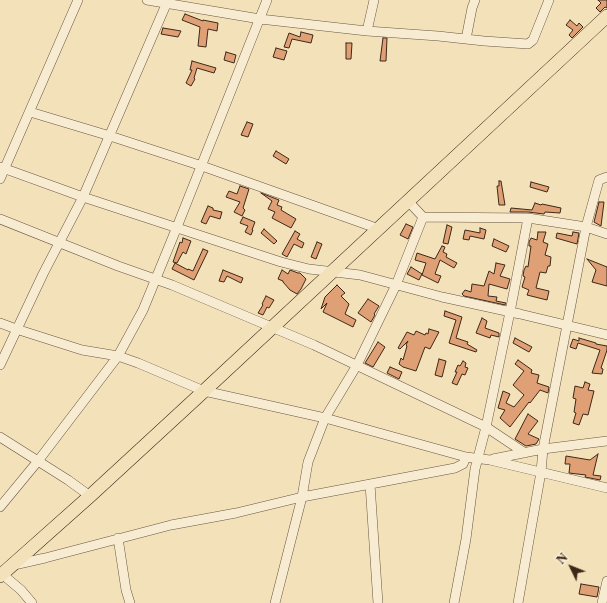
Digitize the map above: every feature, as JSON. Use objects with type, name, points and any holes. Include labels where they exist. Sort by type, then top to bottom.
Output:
[{"type":"highway","points":[[1,575],[90,496],[274,327],[607,16]]},
{"type":"street","points":[[0,179],[2,168],[30,112],[78,0]]},
{"type":"street","points":[[147,0],[167,2],[260,19],[367,31],[528,44],[533,40],[549,0]]},
{"type":"street","points":[[0,507],[38,461],[118,356],[143,310],[202,166],[267,0]]},
{"type":"street","points":[[367,31],[374,0]]},
{"type":"street","points":[[466,39],[475,0]]},
{"type":"street","points":[[0,365],[43,274],[83,197],[167,2]]},
{"type":"street","points":[[30,112],[202,166],[379,229]]},
{"type":"street","points":[[2,168],[83,197],[281,262],[310,269],[360,275],[442,297],[607,335]]},
{"type":"street","points":[[518,603],[544,449],[586,227],[599,180],[607,177]]},
{"type":"street","points":[[408,201],[423,217],[528,218],[586,227],[607,234]]},
{"type":"street","points":[[275,603],[302,497],[308,462],[325,418],[357,365],[396,285],[423,217]]},
{"type":"street","points":[[454,603],[466,539],[477,458],[486,428],[528,218]]},
{"type":"street","points":[[0,219],[156,279],[274,327],[357,365],[486,428],[525,453]]},
{"type":"street","points":[[0,323],[82,350],[118,356],[204,391],[325,418],[466,457],[490,460],[607,488]]},
{"type":"street","points":[[0,437],[90,496]]},
{"type":"street","points":[[490,460],[544,449],[607,441]]},
{"type":"street","points":[[13,565],[171,525],[236,513],[302,497],[455,468],[462,464],[466,457]]},
{"type":"street","points":[[370,484],[378,603]]},
{"type":"street","points":[[118,538],[126,590],[130,603]]},
{"type":"street","points":[[1,575],[21,590],[32,603]]},
{"type":"street","points":[[602,603],[607,580]]},
{"type":"building","points":[[598,0],[607,0],[607,8],[605,7],[600,12],[596,8],[601,3]]},
{"type":"building","points":[[185,14],[203,21],[218,23],[217,31],[208,29],[206,47],[198,46],[200,27],[182,20]]},
{"type":"building","points":[[570,20],[577,26],[579,23],[583,27],[572,38],[569,35],[573,30],[566,25]]},
{"type":"building","points":[[163,28],[181,31],[178,37],[161,34]]},
{"type":"building","points":[[301,32],[313,35],[311,43],[292,39],[289,48],[284,47],[289,33],[300,37]]},
{"type":"building","points":[[383,38],[387,38],[386,61],[380,61]]},
{"type":"building","points":[[346,43],[352,43],[351,59],[346,59]]},
{"type":"building","points":[[276,48],[287,51],[284,60],[273,57]]},
{"type":"building","points":[[226,52],[236,55],[234,63],[224,60]]},
{"type":"building","points":[[192,61],[216,68],[214,73],[197,68],[195,79],[191,86],[186,83],[192,70],[190,70]]},
{"type":"building","points":[[247,122],[253,124],[248,137],[241,135]]},
{"type":"building","points":[[276,151],[289,159],[286,164],[273,156]]},
{"type":"building","points":[[499,181],[501,181],[505,205],[499,205],[497,186],[499,186]]},
{"type":"building","points":[[531,182],[549,187],[547,192],[530,187]]},
{"type":"building","points":[[240,186],[249,189],[243,208],[245,210],[242,216],[234,212],[240,202],[226,197],[229,191],[237,194]]},
{"type":"building","points":[[261,193],[279,200],[277,205],[282,207],[281,210],[296,219],[291,228],[272,218],[275,212],[268,209],[272,201]]},
{"type":"building","points":[[599,202],[604,202],[601,226],[594,222]]},
{"type":"building","points":[[535,203],[561,208],[560,213],[545,212],[544,214],[510,212],[511,208],[532,210]]},
{"type":"building","points":[[208,206],[213,208],[213,210],[222,212],[220,219],[210,216],[206,224],[201,222]]},
{"type":"building","points":[[243,217],[255,222],[251,235],[245,232],[248,226],[240,223]]},
{"type":"building","points":[[406,224],[413,227],[408,239],[400,235]]},
{"type":"building","points":[[447,225],[452,227],[448,244],[443,243]]},
{"type":"building","points":[[480,228],[486,230],[484,239],[470,236],[469,240],[463,239],[465,230],[480,233]]},
{"type":"building","points":[[264,229],[277,241],[274,244],[261,233]]},
{"type":"building","points":[[295,231],[300,234],[297,239],[304,243],[302,248],[294,244],[287,257],[282,254]]},
{"type":"building","points":[[538,232],[546,232],[543,242],[548,244],[545,255],[551,257],[550,266],[548,266],[546,273],[540,272],[536,288],[549,291],[547,300],[527,295],[529,290],[522,287],[525,277],[523,276],[524,270],[526,266],[528,267],[531,246],[529,246],[529,242],[531,238],[537,240]]},
{"type":"building","points":[[573,232],[579,233],[577,244],[556,238],[557,233],[572,236]]},
{"type":"building","points":[[183,238],[191,241],[186,254],[183,252],[177,263],[173,262],[180,242],[182,243]]},
{"type":"building","points":[[494,239],[509,246],[506,252],[492,246]]},
{"type":"building","points":[[317,242],[322,244],[316,259],[311,257]]},
{"type":"building","points":[[442,246],[445,247],[443,252],[447,254],[446,257],[457,263],[454,268],[440,260],[435,274],[441,276],[438,283],[422,275],[426,263],[415,260],[417,253],[435,259]]},
{"type":"building","points":[[203,249],[208,251],[194,280],[172,269],[175,263],[193,271]]},
{"type":"building","points":[[587,259],[607,267],[607,286],[592,282],[596,270]]},
{"type":"building","points":[[496,263],[505,265],[500,276],[510,279],[507,289],[489,284],[488,296],[497,297],[496,301],[506,303],[505,305],[464,296],[462,294],[465,290],[471,292],[472,284],[484,286],[489,271],[494,274]]},
{"type":"building","points":[[411,267],[422,274],[419,280],[407,274]]},
{"type":"building","points":[[223,270],[243,278],[241,283],[227,276],[224,282],[219,281]]},
{"type":"building","points":[[282,270],[288,274],[290,270],[300,273],[306,279],[297,294],[290,290],[283,281],[278,279]]},
{"type":"building","points":[[337,285],[345,293],[341,296],[349,304],[345,314],[356,320],[353,327],[323,312],[327,303],[321,309],[325,297]]},
{"type":"building","points":[[266,296],[274,300],[269,308],[267,307],[263,315],[258,313]]},
{"type":"building","points":[[368,299],[379,306],[371,322],[358,313]]},
{"type":"building","points":[[445,311],[462,317],[456,338],[468,342],[467,344],[477,350],[476,352],[449,343],[456,320],[444,316]]},
{"type":"building","points":[[482,318],[487,321],[485,328],[499,333],[499,337],[491,335],[490,338],[476,333]]},
{"type":"building","points":[[429,329],[439,332],[430,349],[425,347],[416,371],[403,367],[399,364],[401,358],[403,360],[408,341],[400,349],[398,348],[407,332],[414,335],[416,331],[425,335],[426,333],[428,334]]},
{"type":"building","points":[[515,338],[532,347],[529,352],[513,343]]},
{"type":"building","points":[[579,338],[607,346],[601,368],[603,369],[602,374],[592,373],[600,350],[578,343],[576,349],[570,347],[573,339],[579,341]]},
{"type":"building","points":[[378,342],[385,347],[373,367],[365,363]]},
{"type":"building","points":[[439,359],[446,361],[442,377],[435,375]]},
{"type":"building","points":[[518,360],[532,370],[531,373],[539,375],[537,383],[549,387],[548,393],[540,390],[510,427],[500,418],[505,410],[498,408],[503,391],[510,394],[506,403],[514,407],[524,395],[513,385],[524,371],[515,364]]},
{"type":"building","points":[[463,361],[466,363],[465,367],[468,368],[465,375],[462,374],[457,385],[452,383],[457,372],[455,372],[458,365],[460,366]]},
{"type":"building","points":[[390,367],[402,372],[399,379],[387,373]]},
{"type":"building","points":[[585,382],[590,384],[588,390],[594,391],[588,415],[583,414],[579,425],[573,423],[576,413],[574,412],[576,399],[573,398],[575,386],[583,388]]},
{"type":"building","points":[[528,414],[538,421],[528,434],[539,439],[536,444],[526,446],[515,439]]},
{"type":"building","points":[[598,454],[593,475],[601,476],[600,480],[585,477],[586,475],[569,473],[570,464],[565,464],[566,456],[590,460]]},
{"type":"building","points":[[581,584],[599,587],[597,597],[579,594]]}]
